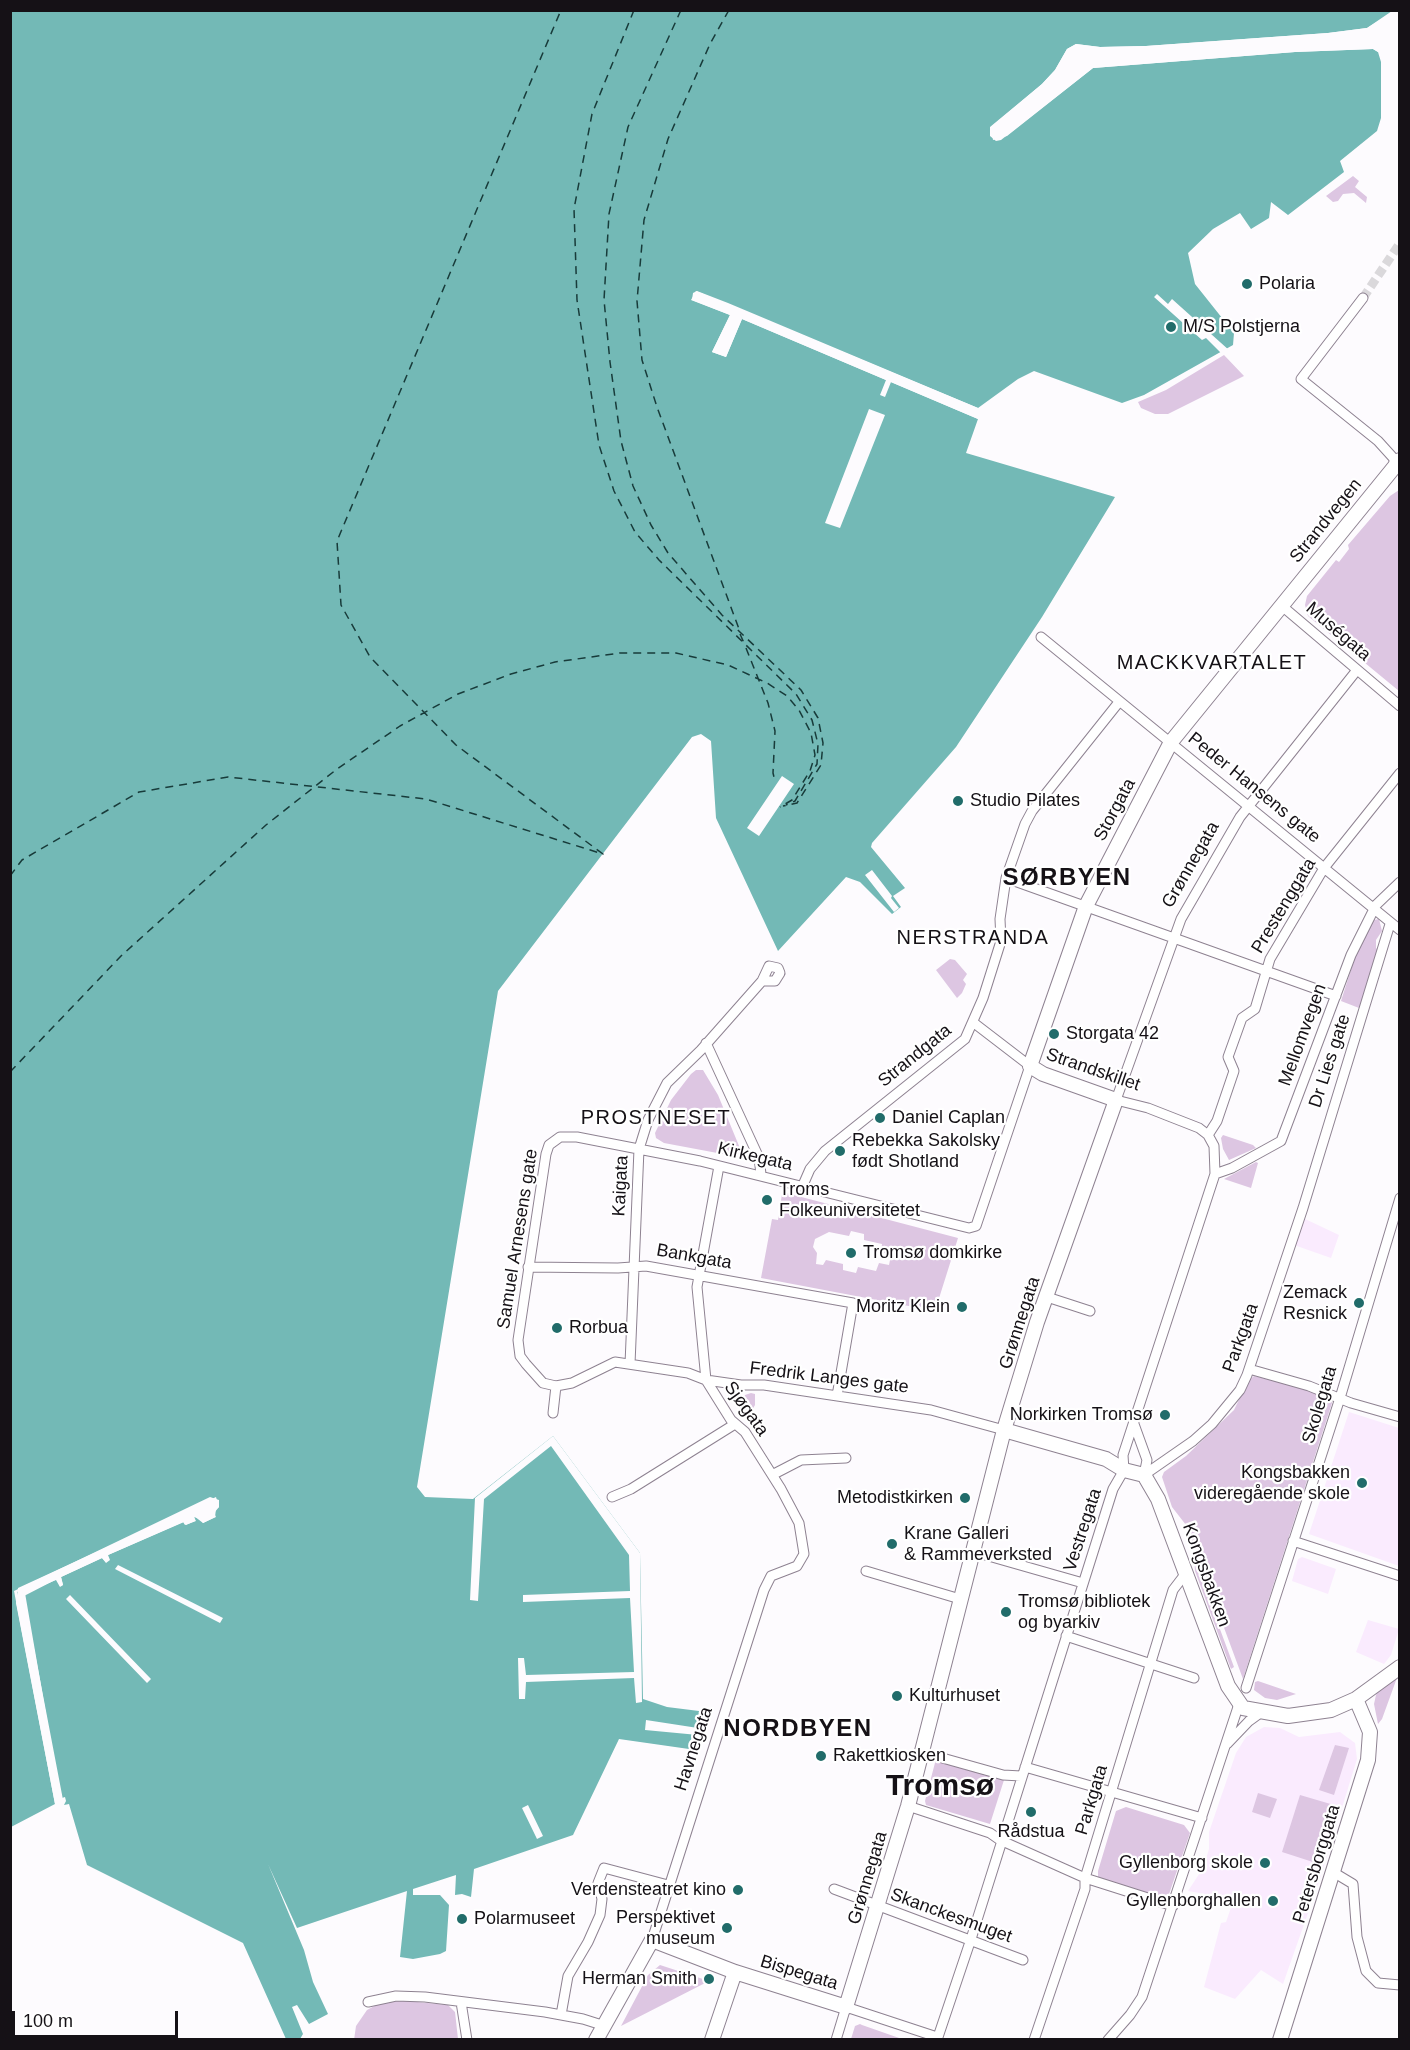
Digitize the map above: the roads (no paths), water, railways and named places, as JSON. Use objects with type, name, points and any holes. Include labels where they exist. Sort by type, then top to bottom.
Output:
[{"type":"street","points":[[1363,298],[1301,379],[1378,441],[1399,462]]},
{"type":"street","name":"Strandvegen","points":[[1282,606],[1399,462]]},
{"type":"street","name":"Muségata","points":[[1282,606],[1400,706]]},
{"type":"street","name":"Storgata","points":[[972,1228],[978,1221],[1086,906],[1171,742],[1282,606]]},
{"type":"street","points":[[1041,637],[1119,702]]},
{"type":"street","name":"Grønnegata","points":[[836,2040],[879,1907],[908,1806],[971,1551],[1004,1430],[1047,1298],[1173,939],[1181,919],[1240,817],[1357,670]]},
{"type":"street","name":"Peder Hansens gate","points":[[1119,702],[1400,930]]},
{"type":"street","name":"Strandgata","points":[[803,1185],[810,1169],[825,1151],[965,1039],[974,1023],[1001,941],[1000,919],[1006,878],[1032,811],[1119,702]]},
{"type":"street","name":"Prestenggata","points":[[1208,1136],[1217,1121],[1234,1071],[1228,1057],[1242,1018],[1255,1009],[1270,959],[1324,868],[1400,773]]},
{"type":"street","points":[[1006,878],[1336,996]]},
{"type":"street","name":"Mellomvegen","points":[[1215,1174],[1275,1147],[1281,1141],[1351,955],[1374,909],[1400,882]]},
{"type":"street","name":"Dr Lies gate","points":[[1303,1208],[1390,924]]},
{"type":"street","name":"Kaigata","points":[[630,1364],[636,1266],[633,1257],[639,1149],[659,1095],[687,1061],[762,981]]},
{"type":"street","name":"Strandskillet","points":[[974,1023],[1043,1074],[1186,1122],[1208,1136]]},
{"type":"street","points":[[706,1043],[759,1158],[761,1174]]},
{"type":"street","name":"Vestregata","points":[[937,2038],[971,1939],[1000,1840],[1113,1489],[1124,1470],[1123,1455],[1215,1174],[1215,1152],[1208,1136]]},
{"type":"street","name":"Kirkegata","points":[[564,1137],[639,1149],[761,1174],[972,1228]]},
{"type":"street","name":"Samuel Arnesens gate","points":[[556,1386],[539,1380],[520,1356],[518,1337],[546,1154],[549,1145],[564,1137]]},
{"type":"street","name":"Sjøgata","points":[[719,1166],[697,1287],[706,1380],[735,1424],[745,1432],[799,1524],[804,1548],[802,1560],[797,1566],[776,1573]]},
{"type":"street","name":"Skolegata","points":[[1246,1688],[1340,1398],[1400,1198]]},
{"type":"street","name":"Parkgata","points":[[1144,1475],[1193,1441],[1217,1419],[1240,1390],[1303,1208]]},
{"type":"street","name":"Bankgata","points":[[528,1267],[595,1269],[636,1266],[853,1303],[837,1396]]},
{"type":"street","points":[[1047,1298],[1090,1311]]},
{"type":"street","name":"Fredrik Langes gate","points":[[556,1386],[578,1381],[615,1362],[630,1364],[687,1373],[706,1380],[931,1410],[1106,1459],[1124,1470],[1144,1475]]},
{"type":"street","points":[[1249,1369],[1309,1386],[1400,1417]]},
{"type":"street","points":[[553,1413],[556,1386]]},
{"type":"street","points":[[612,1497],[632,1489],[735,1424]]},
{"type":"street","name":"Kongsbakken","points":[[1134,1424],[1147,1460],[1144,1475],[1158,1499],[1220,1667],[1239,1704]]},
{"type":"street","points":[[772,1475],[801,1460],[846,1458]]},
{"type":"street","points":[[1293,1541],[1400,1576]]},
{"type":"street","points":[[971,1551],[1083,1583]]},
{"type":"street","points":[[866,1571],[960,1599]]},
{"type":"street","name":"Havnegata","points":[[652,1940],[764,1590],[771,1576],[776,1573]]},
{"type":"street","name":"Parkgata","points":[[1034,2040],[1085,1889],[1085,1878],[1173,1590],[1186,1573]]},
{"type":"street","points":[[1066,1636],[1194,1678]]},
{"type":"street","points":[[1108,2040],[1139,2003],[1239,1704],[1250,1711],[1260,1713],[1288,1716],[1313,1714],[1341,1707],[1356,1699],[1400,1667]]},
{"type":"street","name":"Petersborggata","points":[[1280,2040],[1370,1753],[1370,1732],[1356,1699]]},
{"type":"street","points":[[1227,1744],[1260,1713]]},
{"type":"street","points":[[921,1752],[1003,1775],[1023,1771],[1111,1792],[1202,1818]]},
{"type":"street","points":[[908,1806],[990,1833],[1000,1840],[1085,1878],[1173,1906]]},
{"type":"street","points":[[561,2015],[568,1976],[588,1942],[600,1915],[602,1899],[598,1883],[603,1868],[668,1886]]},
{"type":"street","points":[[1334,1872],[1353,1884],[1356,1937],[1366,1971],[1378,1983],[1400,1985]]},
{"type":"street","name":"Skanckesmuget","points":[[834,1889],[1023,1960]]},
{"type":"street","points":[[596,2040],[652,1940]]},
{"type":"street","name":"Bispegata","points":[[652,1940],[735,1972],[937,2038]]},
{"type":"street","points":[[712,2040],[735,1972]]},
{"type":"street","points":[[368,2002],[396,1996],[461,2002],[561,2015],[605,2026]]},
{"type":"street","points":[[461,2002],[467,2040]]},
{"type":"water","points":[[11,11],[1392,11],[1367,28],[1328,33],[1146,46],[1100,47],[1076,44],[1067,49],[1055,70],[1042,84],[991,127],[993,140],[1007,136],[1093,68],[1295,52],[1373,49],[1378,52],[1381,62],[1381,118],[1377,131],[1340,161],[1344,172],[1288,215],[1271,202],[1269,218],[1251,229],[1240,213],[1213,229],[1188,253],[1195,284],[1234,333],[1233,345],[1144,395],[1122,403],[1034,371],[1018,379],[978,408],[728,303],[697,291],[693,293],[692,300],[730,315],[712,352],[726,357],[742,319],[978,419],[966,453],[1115,497],[1042,617],[956,747],[872,843],[871,847],[905,888],[893,896],[901,907],[892,914],[860,882],[846,877],[778,951],[716,818],[711,741],[701,734],[692,737],[498,991],[417,1487],[425,1497],[473,1499],[553,1436],[640,1553],[643,1699],[667,1707],[699,1711],[698,1735],[692,1736],[689,1749],[619,1739],[573,1835],[474,1869],[471,1897],[462,1894],[455,1895],[456,1875],[413,1889],[413,1895],[440,1895],[449,1905],[446,1951],[440,1954],[413,1959],[400,1957],[407,1891],[297,1928],[268,1864],[304,1950],[313,1982],[328,2014],[309,2024],[297,2005],[292,2007],[303,2034],[300,2039],[286,2039],[243,1943],[87,1865],[69,1804],[64,1805],[24,1596],[57,1579],[60,1586],[63,1585],[61,1577],[102,1558],[106,1562],[108,1555],[184,1522],[186,1525],[195,1521],[194,1516],[203,1523],[215,1517],[216,1509],[219,1507],[216,1497],[18,1588],[16,1603],[55,1804],[11,1827]]},
{"type":"tunnel","points":[[1363,298],[1400,243]]},
{"type":"place","name":"Polaria","points":[[1247,284]]},
{"type":"place","name":"M/S Polstjerna","points":[[1171,327]]},
{"type":"place","name":"Studio Pilates","points":[[958,801]]},
{"type":"place","name":"Storgata 42","points":[[1054,1034]]},
{"type":"place","name":"Daniel Caplan","points":[[880,1118]]},
{"type":"place","name":"Rebekka Sakolsky født Shotland","points":[[840,1151]]},
{"type":"place","name":"Troms Folkeuniversitetet","points":[[767,1200]]},
{"type":"place","name":"Tromsø domkirke","points":[[851,1253]]},
{"type":"place","name":"Zemack Resnick","points":[[1359,1303]]},
{"type":"place","name":"Moritz Klein","points":[[962,1307]]},
{"type":"place","name":"Rorbua","points":[[557,1328]]},
{"type":"place","name":"Norkirken Tromsø","points":[[1165,1415]]},
{"type":"place","name":"Kongsbakken videregående skole","points":[[1362,1483]]},
{"type":"place","name":"Metodistkirken","points":[[965,1498]]},
{"type":"place","name":"Krane Galleri & Rammeverksted","points":[[892,1544]]},
{"type":"place","name":"Tromsø bibliotek og byarkiv","points":[[1006,1612]]},
{"type":"place","name":"Kulturhuset","points":[[897,1696]]},
{"type":"place","name":"Rakettkiosken","points":[[821,1756]]},
{"type":"place","name":"Rådstua","points":[[1031,1812]]},
{"type":"place","name":"Gyllenborg skole","points":[[1265,1863]]},
{"type":"place","name":"Verdensteatret kino","points":[[738,1890]]},
{"type":"place","name":"Gyllenborghallen","points":[[1273,1901]]},
{"type":"place","name":"Polarmuseet","points":[[462,1919]]},
{"type":"place","name":"Perspektivet museum","points":[[727,1928]]},
{"type":"place","name":"Herman Smith","points":[[709,1979]]},
{"type":"district","name":"MACKKVARTALET","points":[[1212,663]]},
{"type":"district","name":"SØRBYEN","points":[[1067,878]]},
{"type":"district","name":"NERSTRANDA","points":[[973,938]]},
{"type":"district","name":"PROSTNESET","points":[[656,1118]]},
{"type":"district","name":"NORDBYEN","points":[[798,1729]]},
{"type":"district","name":"Tromsø","points":[[940,1787]]}]
